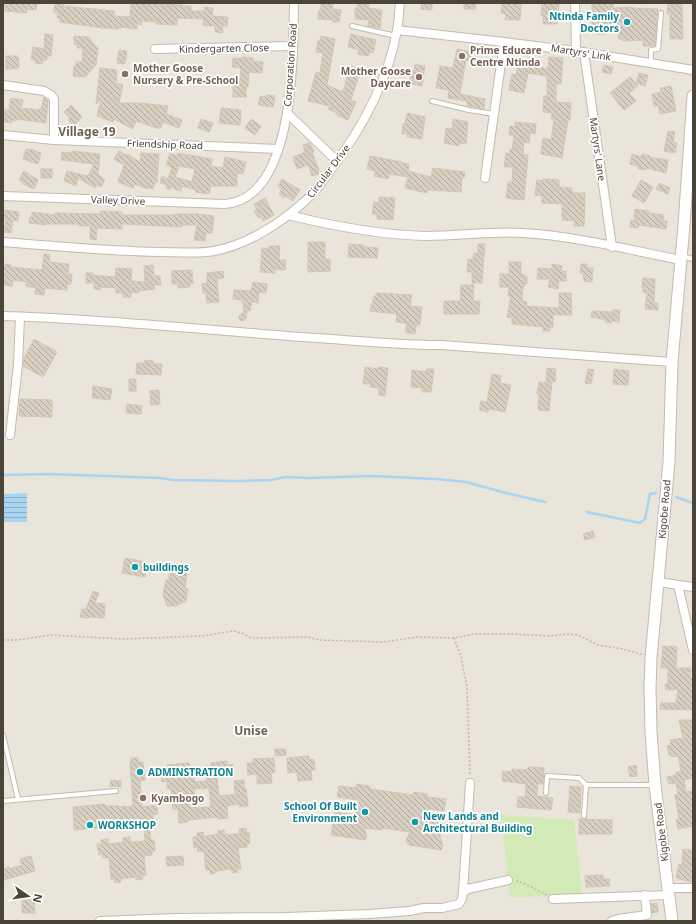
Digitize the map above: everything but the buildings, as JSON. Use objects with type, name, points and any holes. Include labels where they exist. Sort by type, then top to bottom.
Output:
[{"type":"street","name":"Corporation Road","points":[[234,203],[249,194],[262,183],[273,165],[278,149],[287,113],[291,83],[294,3]]},
{"type":"street","name":"Circular Drive","points":[[3,242],[129,251],[204,252],[235,246],[262,233],[288,215],[306,200],[337,162],[359,129],[379,89],[389,61],[396,33],[400,3]]},
{"type":"street","name":"Martyrs' Lane","points":[[575,3],[580,52],[612,246]]},
{"type":"street","name":"Martyrs' Link","points":[[396,33],[504,42],[580,52],[693,70]]},
{"type":"street","points":[[485,178],[504,42]]},
{"type":"street","name":"Kindergarten Close","points":[[155,49],[293,46]]},
{"type":"street","points":[[3,85],[44,91],[51,95],[54,99],[54,140]]},
{"type":"street","name":"Kigobe Road","points":[[672,921],[655,785],[650,718],[651,658],[669,462],[672,362],[681,258],[688,226],[693,96]]},
{"type":"street","points":[[287,113],[337,162]]},
{"type":"street","name":"Friendship Road","points":[[3,135],[54,140],[278,149]]},
{"type":"street","name":"Valley Drive","points":[[3,196],[224,204],[234,203]]},
{"type":"street","points":[[288,215],[319,223],[372,232],[428,236],[523,233],[571,238],[681,258]]},
{"type":"street","points":[[3,316],[146,324],[245,334],[408,345],[441,345],[672,362]]},
{"type":"street","points":[[10,435],[18,365],[20,317]]},
{"type":"street","points":[[658,582],[693,587]]},
{"type":"street","points":[[678,585],[693,650]]},
{"type":"street","points":[[100,921],[370,914],[409,911],[424,908],[442,908],[459,904],[462,899],[463,892],[470,783]]},
{"type":"street","points":[[463,892],[468,889],[508,880]]},
{"type":"street","points":[[553,899],[645,895],[693,888]]},
{"type":"street","points":[[612,921],[648,915],[645,895]]},
{"type":"lane","points":[[651,64],[651,50],[658,50],[661,12]]},
{"type":"lane","points":[[352,26],[396,33]]},
{"type":"lane","points":[[432,101],[469,110],[494,114]]},
{"type":"lane","points":[[681,258],[693,259]]},
{"type":"lane","points":[[3,735],[18,798]]},
{"type":"lane","points":[[546,793],[547,776],[578,778],[586,785],[655,785]]},
{"type":"lane","points":[[584,816],[586,785]]},
{"type":"lane","points":[[3,801],[18,798],[116,791]]},
{"type":"path","points":[[3,640],[18,640],[51,635],[124,639],[202,636],[234,631],[251,638],[307,637],[320,640],[344,642],[383,642],[417,637],[454,638],[474,634],[550,636],[567,634],[578,635],[598,645],[623,648],[651,658]]},
{"type":"path","points":[[454,638],[461,657],[468,687],[470,783]]},
{"type":"path","points":[[508,880],[523,883],[545,893],[553,899]]},
{"type":"shaded area","points":[[3,3],[693,3],[693,921],[3,921]]},
{"type":"green space","points":[[501,815],[574,820],[582,896],[510,897]]},
{"type":"water","points":[[27,493],[27,522],[3,522],[3,494]]},
{"type":"waterway","points":[[3,475],[50,474],[161,478],[173,480],[238,481],[271,480],[286,477],[308,478],[372,476],[436,479],[466,482],[545,502]]},
{"type":"waterway","points":[[587,512],[640,523],[645,519],[650,494],[656,493]]},
{"type":"waterway","points":[[676,497],[693,503]]},
{"type":"place","name":"Ntinda Family Doctors","points":[[627,22]]},
{"type":"place","name":"Prime Educare Centre Ntinda","points":[[462,56]]},
{"type":"place","name":"Mother Goose Nursery & Pre-School","points":[[125,74]]},
{"type":"place","name":"Mother Goose Daycare","points":[[419,77]]},
{"type":"place","name":"buildings","points":[[135,567]]},
{"type":"place","name":"ADMINSTRATION","points":[[140,772]]},
{"type":"place","name":"Kyambogo","points":[[143,798]]},
{"type":"place","name":"School Of Built Environment","points":[[365,812]]},
{"type":"place","name":"New Lands and Architectural Building","points":[[415,822]]},
{"type":"place","name":"WORKSHOP","points":[[90,825]]},
{"type":"district","name":"Village 19","points":[[87,132]]},
{"type":"district","name":"Unise","points":[[251,731]]}]
